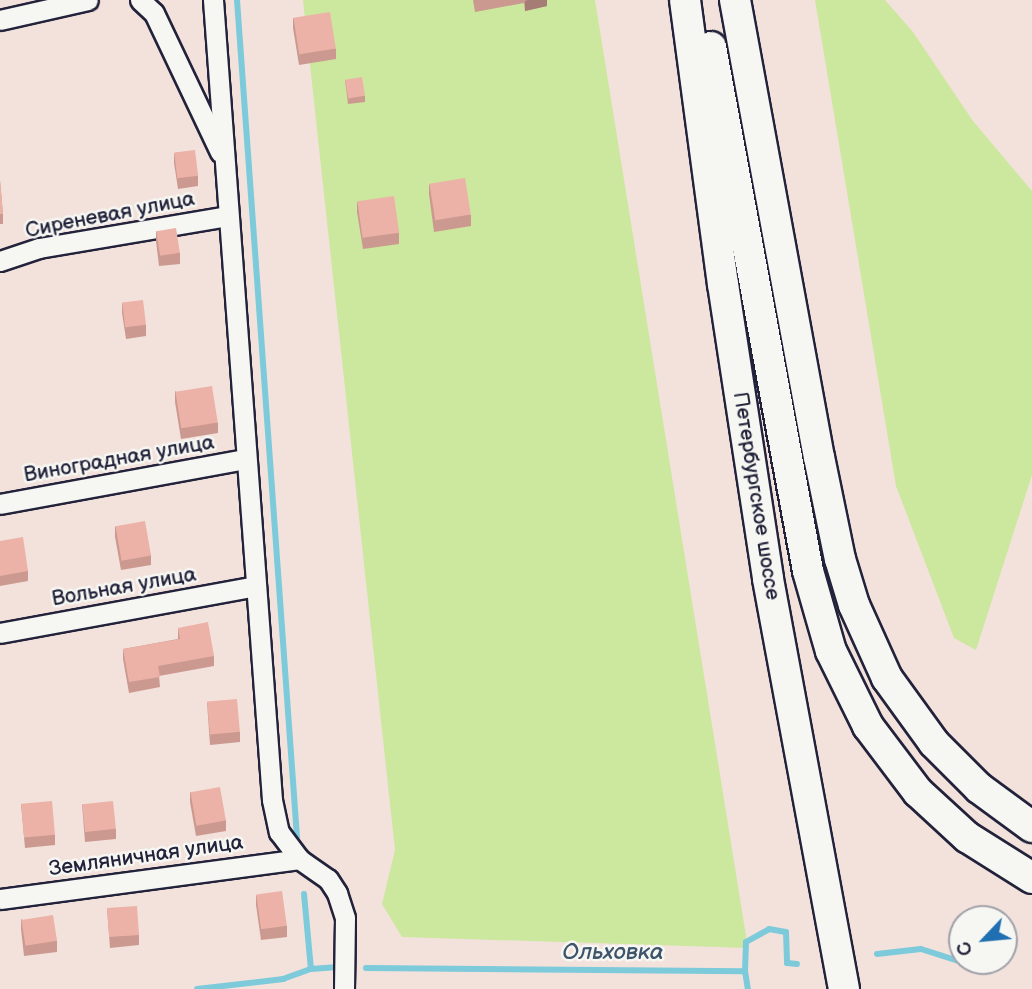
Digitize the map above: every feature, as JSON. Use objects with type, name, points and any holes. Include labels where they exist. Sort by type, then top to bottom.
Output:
[{"type":"main road","name":"Петербургское шоссе","points":[[685,0],[723,284],[768,579],[844,989]]},
{"type":"main road","points":[[702,0],[771,379],[820,620],[844,682],[877,740],[918,792],[967,837],[1032,878]]},
{"type":"main road","points":[[735,0],[819,457],[844,575],[859,620],[904,705],[934,743],[991,798],[1032,827]]},
{"type":"street","points":[[0,20],[88,0]]},
{"type":"street","points":[[140,0],[154,13],[225,162]]},
{"type":"street","points":[[213,0],[272,800],[279,832],[299,859],[328,879],[342,906],[345,918],[344,989]]},
{"type":"street","name":"Сиреневая улица","points":[[0,261],[39,248],[228,216]]},
{"type":"street","name":"Виноградная улица","points":[[0,504],[246,459]]},
{"type":"street","name":"Вольная улица","points":[[0,633],[256,586]]},
{"type":"street","name":"Земляничная улица","points":[[0,899],[299,859]]},
{"type":"green space","points":[[303,0],[595,0],[748,948],[402,937],[382,904],[395,850]]},
{"type":"green space","points":[[815,0],[885,0],[913,32],[973,121],[1032,191],[1032,475],[976,650],[954,638],[896,486]]},
{"type":"building","points":[[330,12],[336,49],[299,54],[293,18]]},
{"type":"building","points":[[362,77],[365,96],[348,98],[345,80]]},
{"type":"building","points":[[195,150],[198,176],[177,178],[174,153]]},
{"type":"building","points":[[465,178],[471,215],[435,220],[429,184]]},
{"type":"building","points":[[0,180],[3,214],[0,214]]},
{"type":"building","points":[[394,196],[399,233],[363,238],[357,201]]},
{"type":"building","points":[[176,228],[180,253],[160,256],[156,231]]},
{"type":"building","points":[[143,300],[146,325],[125,327],[122,303]]},
{"type":"building","points":[[212,386],[218,423],[181,428],[175,392]]},
{"type":"building","points":[[145,521],[151,555],[122,561],[115,526]]},
{"type":"building","points":[[23,537],[28,571],[0,576],[0,541]]},
{"type":"building","points":[[208,622],[214,656],[158,666],[160,677],[129,682],[123,649],[180,639],[178,628]]},
{"type":"building","points":[[237,699],[240,732],[210,734],[207,702]]},
{"type":"building","points":[[220,787],[226,820],[196,826],[190,792]]},
{"type":"building","points":[[52,801],[55,835],[24,838],[21,804]]},
{"type":"building","points":[[113,801],[116,829],[85,832],[82,804]]},
{"type":"building","points":[[282,891],[287,926],[261,929],[256,895]]},
{"type":"building","points":[[137,906],[139,935],[109,937],[107,908]]},
{"type":"building","points":[[53,915],[57,941],[25,946],[21,920]]},
{"type":"waterway","points":[[237,0],[297,837]]},
{"type":"waterway","points":[[304,894],[311,969]]},
{"type":"waterway","name":"Ольховка","points":[[366,968],[745,971],[746,942],[769,929],[786,932],[787,963],[797,964]]},
{"type":"waterway","name":"Ольховка","points":[[877,954],[921,949],[948,958]]},
{"type":"waterway","name":"Ольховка","points":[[197,989],[283,979],[311,969],[338,967]]},
{"type":"waterway","points":[[745,971],[748,989]]}]
